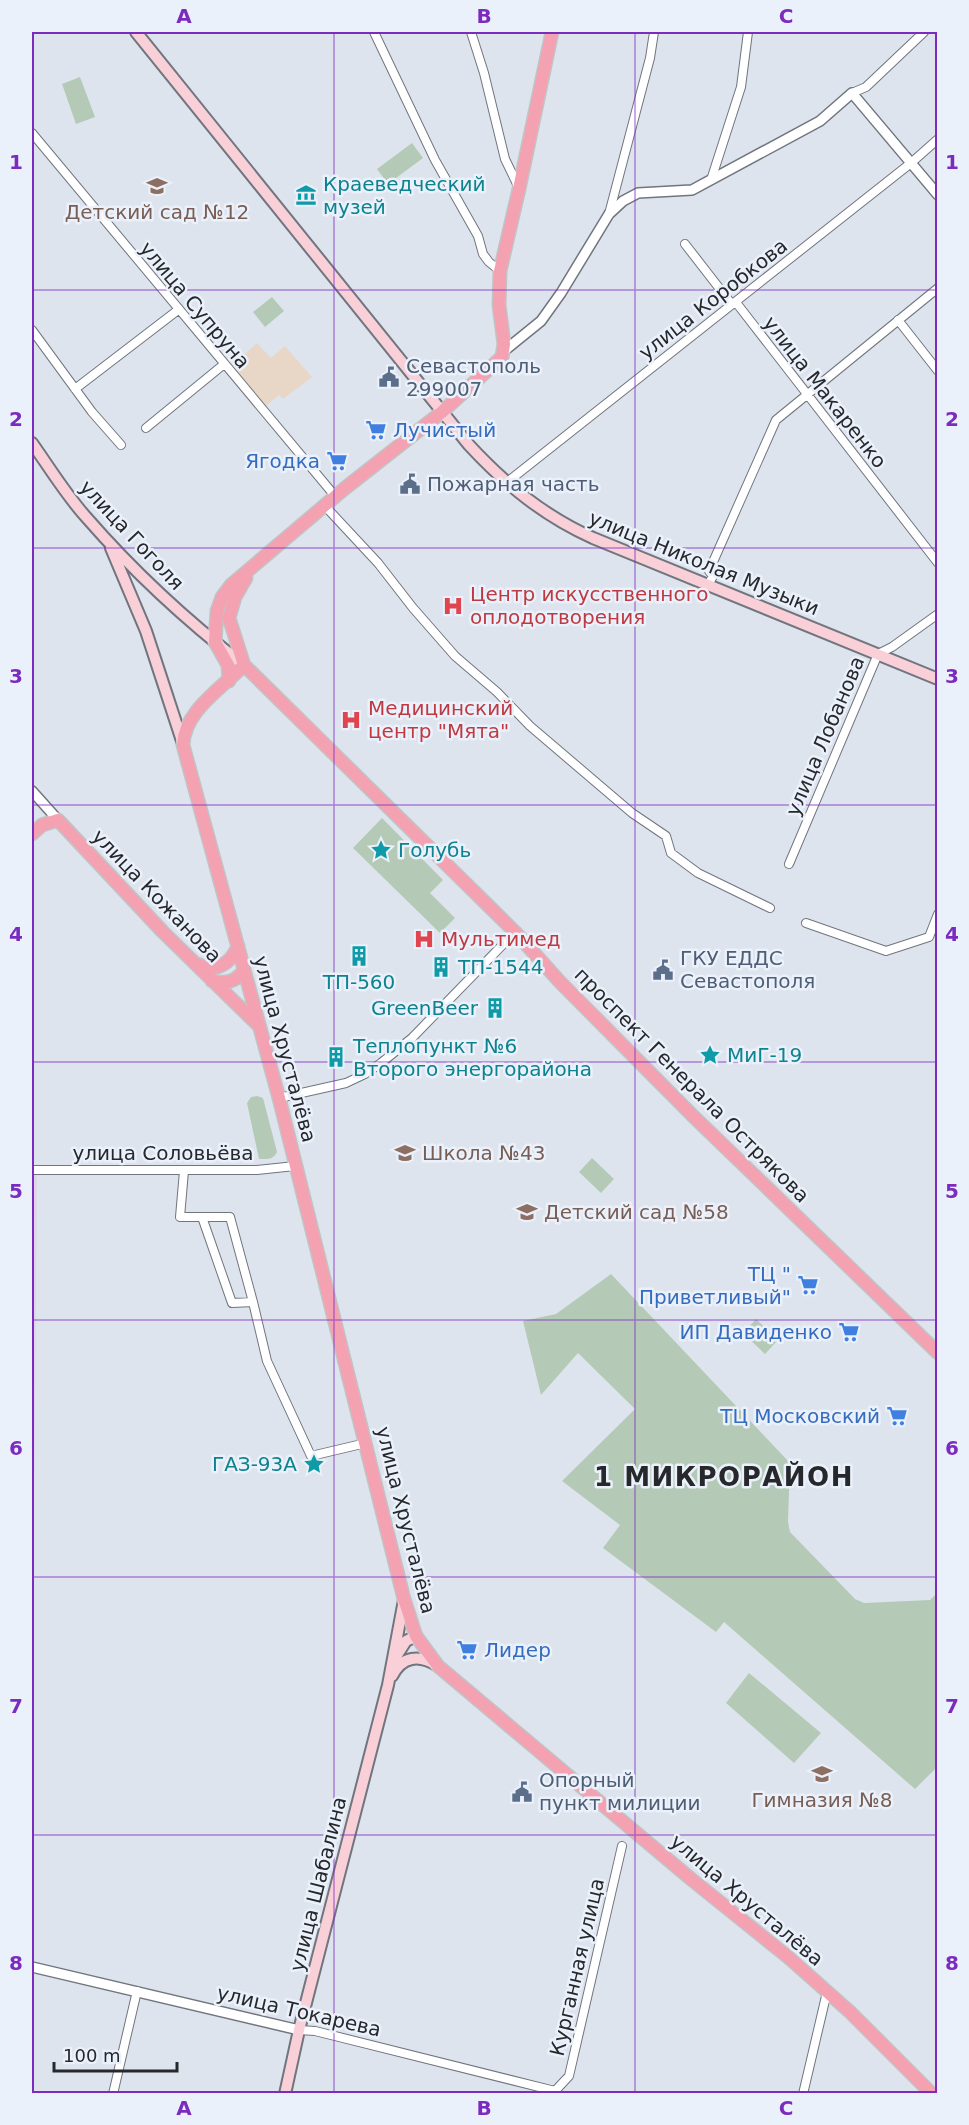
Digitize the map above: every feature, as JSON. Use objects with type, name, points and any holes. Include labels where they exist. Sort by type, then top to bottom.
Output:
[{"type":"main road","name":"улица Николая Музыки","points":[[136,32],[469,445],[506,483],[542,511],[570,528],[938,679]]},
{"type":"main road","points":[[229,681],[228,665],[215,642],[217,611],[222,597],[231,585],[334,496],[442,412],[497,362],[504,351],[499,305],[500,272],[552,32]]},
{"type":"main road","name":"улица Гоголя","points":[[32,443],[84,516],[102,535],[175,608],[244,665]]},
{"type":"main road","name":"улица Хрусталёва","points":[[102,535],[111,547],[146,631],[183,745],[279,1098],[404,1599],[416,1636],[438,1666],[691,1879],[788,1956],[850,2012],[932,2094]]},
{"type":"main road","points":[[183,745],[183,735],[192,717],[244,665],[229,618],[235,597],[255,565]]},
{"type":"main road","points":[[197,626],[217,626],[229,618]]},
{"type":"main road","name":"проспект Генерала Острякова","points":[[244,665],[514,932],[560,982],[693,1116],[938,1353]]},
{"type":"main road","points":[[32,834],[42,825],[58,820]]},
{"type":"main road","name":"улица Кожанова","points":[[58,820],[193,962],[258,1024]]},
{"type":"main road","points":[[193,962],[203,968],[214,968],[225,964],[234,956],[238,946]]},
{"type":"main road","points":[[212,981],[222,983],[231,981],[240,977],[244,970]]},
{"type":"main road","name":"улица Шабалина","points":[[285,2094],[299,2030],[388,1685],[404,1599]]},
{"type":"main road","name":"улица Шабалина","points":[[393,1660],[406,1641],[416,1636]]},
{"type":"main road","name":"улица Шабалина","points":[[388,1685],[397,1666],[408,1660],[422,1659],[438,1666]]},
{"type":"street","points":[[374,32],[435,160],[478,236],[483,254],[500,272]]},
{"type":"street","points":[[471,32],[484,73],[505,159],[519,189]]},
{"type":"street","points":[[609,214],[650,58],[654,32]]},
{"type":"street","points":[[711,180],[741,87],[748,32]]},
{"type":"street","points":[[504,351],[541,321],[561,293],[609,214],[623,201],[638,193],[692,190],[820,121],[852,93],[866,87],[924,32]]},
{"type":"street","points":[[852,93],[938,195]]},
{"type":"street","name":"улица Супруна","points":[[32,133],[334,496]]},
{"type":"street","name":"улица Коробкова","points":[[506,483],[735,304],[938,139]]},
{"type":"street","name":"улица Макаренко","points":[[685,244],[730,302],[738,305],[938,563]]},
{"type":"street","points":[[708,585],[713,576],[709,571],[776,420],[805,394],[938,288]]},
{"type":"street","points":[[75,389],[178,310]]},
{"type":"street","points":[[898,320],[938,371]]},
{"type":"street","points":[[32,330],[75,389],[121,445]]},
{"type":"street","points":[[146,428],[223,365]]},
{"type":"street","points":[[324,505],[378,563],[455,656],[497,692],[530,726],[632,813],[666,836],[671,853],[680,860],[698,873],[770,908]]},
{"type":"street","name":"улица Лобанова","points":[[789,864],[878,654],[892,647],[938,614]]},
{"type":"street","name":"улица Кожанова","points":[[32,791],[58,820]]},
{"type":"street","points":[[42,825],[49,810]]},
{"type":"street","points":[[806,923],[886,951],[929,937],[938,914]]},
{"type":"street","points":[[279,1098],[346,1083],[381,1063],[412,1038],[514,932]]},
{"type":"street","name":"улица Соловьёва","points":[[32,1170],[257,1170],[295,1166]]},
{"type":"street","points":[[184,1171],[180,1217],[230,1218],[267,1361],[311,1456],[366,1443]]},
{"type":"street","points":[[202,1217],[232,1303],[253,1302]]},
{"type":"street","name":"Курганная улица","points":[[556,2092],[569,2076],[622,1846]]},
{"type":"street","name":"улица Токарева","points":[[32,1967],[299,2030],[315,2031],[556,2092]]},
{"type":"street","points":[[113,2094],[137,1991]]},
{"type":"street","points":[[803,2094],[827,1992]]},
{"type":"shaded area","points":[[257,343],[271,358],[285,346],[312,377],[283,399],[279,395],[266,406],[231,366]]},
{"type":"shaded area","points":[[32,1173],[37,1173],[34,1535],[32,1541]]},
{"type":"green space","points":[[80,77],[95,117],[76,124],[62,84]]},
{"type":"green space","points":[[412,143],[423,158],[388,184],[377,169]]},
{"type":"green space","points":[[272,297],[284,311],[265,327],[253,312]]},
{"type":"green space","points":[[382,818],[443,880],[430,893],[455,918],[440,933],[353,848]]},
{"type":"green space","points":[[251,1097],[263,1098],[277,1152],[270,1158],[259,1159],[247,1103]]},
{"type":"green space","points":[[592,1158],[614,1179],[601,1193],[579,1172]]},
{"type":"green space","points":[[611,1274],[790,1463],[788,1522],[790,1532],[855,1599],[864,1603],[930,1600],[937,1593],[937,1767],[915,1789],[724,1622],[716,1632],[603,1548],[620,1525],[562,1481],[635,1409],[578,1353],[541,1395],[523,1321],[556,1314]]},
{"type":"green space","points":[[756,1319],[778,1340],[765,1354],[743,1333]]},
{"type":"green space","points":[[749,1673],[821,1733],[794,1763],[726,1703]]},
{"type":"place","name":"Детский сад №12","points":[[157,186]]},
{"type":"place","name":"Краеведческий музей","points":[[306,195]]},
{"type":"place","name":"Севастополь 299007","points":[[389,377]]},
{"type":"place","name":"Лучистый","points":[[376,430]]},
{"type":"place","name":"Ягодка","points":[[337,461]]},
{"type":"place","name":"Пожарная часть","points":[[410,484]]},
{"type":"place","name":"Центр искусственного оплодотворения","points":[[453,606]]},
{"type":"place","name":"Медицинский центр \"Мята\"","points":[[351,720]]},
{"type":"place","name":"Голубь","points":[[381,850]]},
{"type":"place","name":"Мультимед","points":[[424,939]]},
{"type":"place","name":"ТП-560","points":[[359,956]]},
{"type":"place","name":"ТП-1544","points":[[441,967]]},
{"type":"place","name":"ГКУ ЕДДС Севастополя","points":[[663,970]]},
{"type":"place","name":"GreenBeer","points":[[495,1008]]},
{"type":"place","name":"МиГ-19","points":[[710,1055]]},
{"type":"place","name":"Теплопункт №6 Второго энергорайона","points":[[336,1057]]},
{"type":"place","name":"Школа №43","points":[[405,1153]]},
{"type":"place","name":"Детский сад №58","points":[[527,1212]]},
{"type":"place","name":"ТЦ \" Приветливый\"","points":[[808,1285]]},
{"type":"place","name":"ИП Давиденко","points":[[849,1332]]},
{"type":"place","name":"ТЦ Московский","points":[[897,1416]]},
{"type":"place","name":"ГАЗ-93А","points":[[314,1464]]},
{"type":"place","name":"Лидер","points":[[467,1650]]},
{"type":"place","name":"Гимназия №8","points":[[822,1774]]},
{"type":"place","name":"Опорный пункт милиции","points":[[522,1792]]},
{"type":"district","name":"1 МИКРОРАЙОН","points":[[724,1477]]}]
